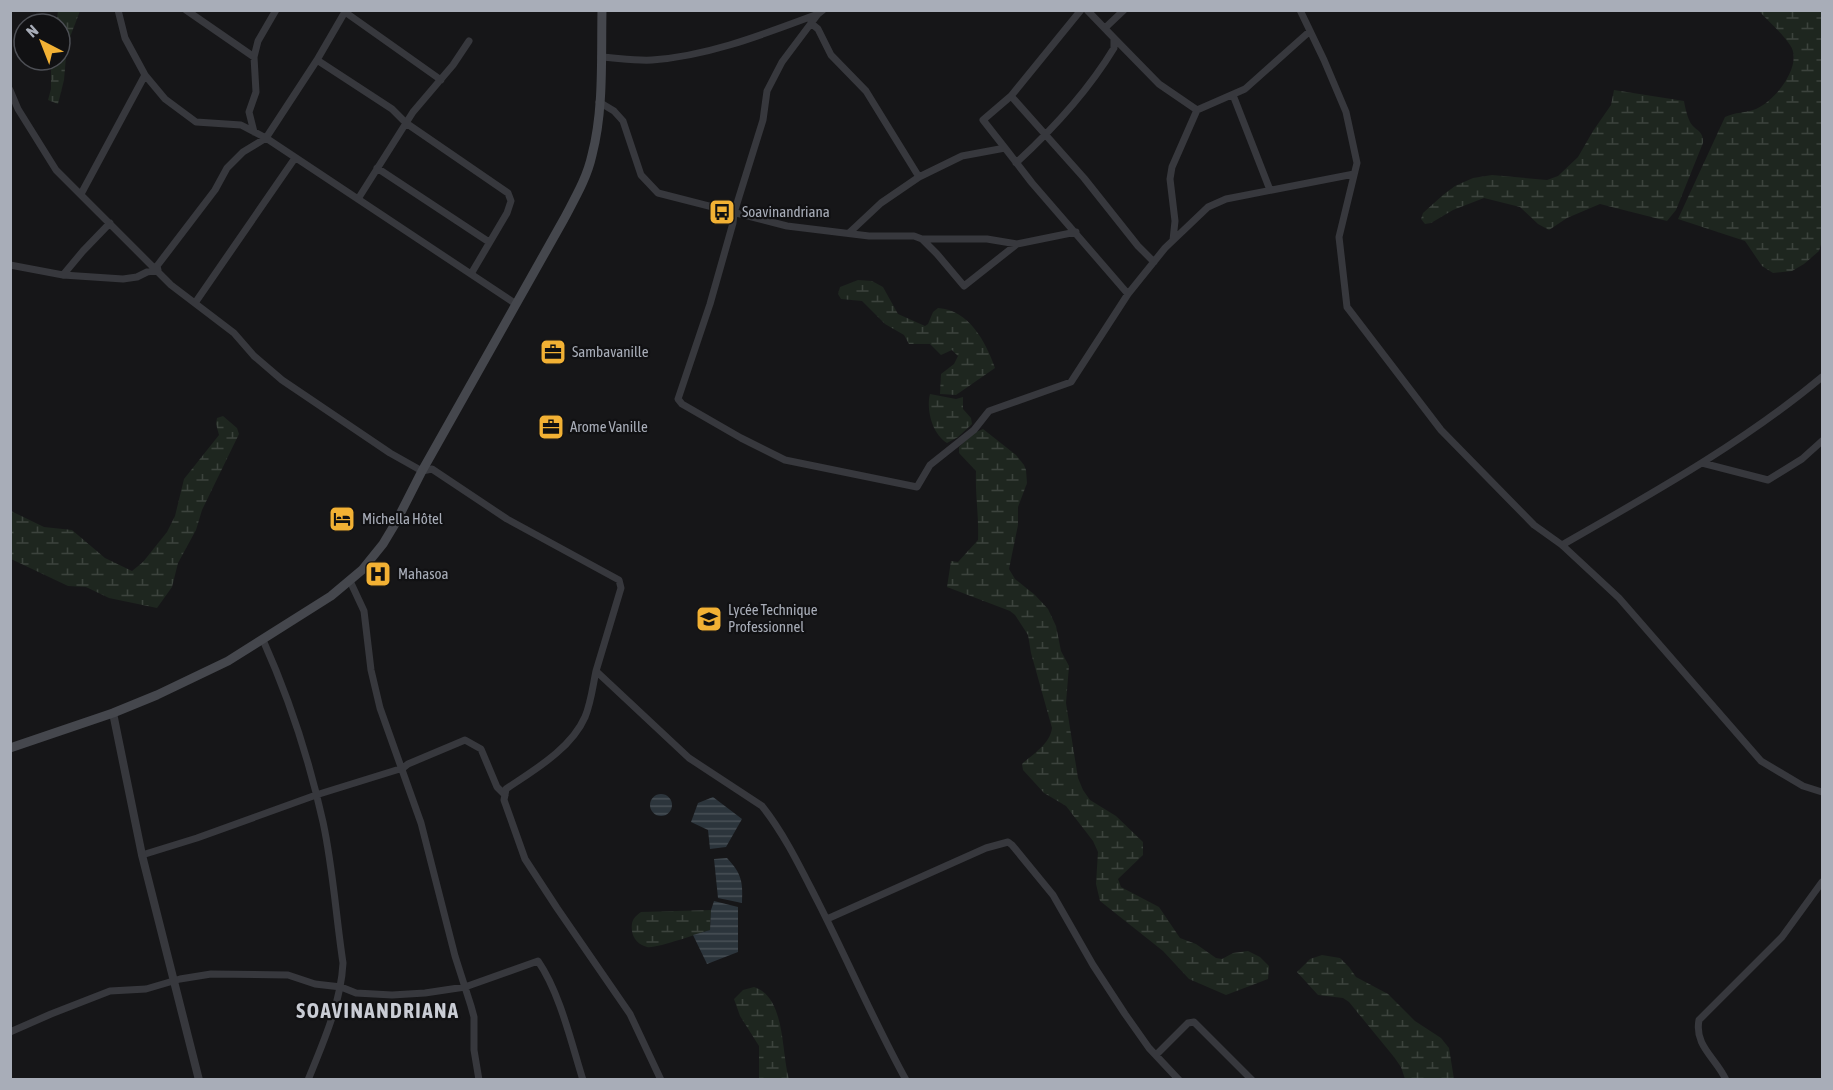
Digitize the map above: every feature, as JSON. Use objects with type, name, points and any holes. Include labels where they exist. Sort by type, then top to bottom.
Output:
[{"type":"main road","points":[[10,748],[113,712],[175,687],[228,661],[331,596],[362,570],[383,544],[583,182],[592,156],[598,125],[602,10]]},
{"type":"street","points":[[118,10],[125,38],[145,75],[165,99],[196,122],[241,125],[266,138],[516,304]]},
{"type":"street","points":[[186,10],[254,57]]},
{"type":"street","points":[[254,132],[249,112],[256,92],[254,57],[258,41],[276,10]]},
{"type":"street","points":[[1081,10],[1011,96],[983,120],[1016,163],[1128,294]]},
{"type":"street","points":[[1087,10],[1159,84],[1197,111]]},
{"type":"street","points":[[1105,28],[1124,10]]},
{"type":"street","points":[[1300,10],[1346,112],[1356,163],[1339,237],[1347,307],[1441,430],[1534,525],[1562,545],[1619,598],[1761,761],[1803,786],[1822,792]]},
{"type":"street","points":[[158,270],[157,266],[215,190],[227,168],[243,152],[266,138],[346,11],[441,80]]},
{"type":"street","points":[[601,57],[650,60],[691,55],[756,37],[820,13]]},
{"type":"street","points":[[820,13],[782,62],[767,91],[762,120],[710,304],[678,399],[682,404],[741,438],[785,460],[917,487],[930,465],[974,430],[989,411],[1071,382],[1128,294],[1173,240],[1208,207],[1226,198],[1354,174]]},
{"type":"street","points":[[812,24],[818,29],[831,55],[866,90],[919,177]]},
{"type":"street","points":[[1173,240],[1175,221],[1170,179],[1172,167],[1197,111],[1245,89],[1310,31]]},
{"type":"street","points":[[1016,163],[1046,135],[1107,59],[1114,48],[1114,38]]},
{"type":"street","points":[[358,199],[406,123],[469,41]]},
{"type":"street","points":[[317,60],[392,109],[406,123],[508,192],[511,201],[507,213],[471,274]]},
{"type":"street","points":[[81,194],[145,75]]},
{"type":"street","points":[[10,90],[18,109],[56,170],[171,285],[234,333],[254,356],[282,380],[390,453],[422,471],[432,469],[507,519],[619,580],[621,588],[596,671],[586,716],[565,745],[507,789],[504,800],[525,859],[556,908],[630,1014],[661,1080]]},
{"type":"street","points":[[1233,94],[1270,190]]},
{"type":"street","points":[[1011,96],[1154,262]]},
{"type":"street","points":[[599,102],[614,111],[623,121],[641,175],[658,193],[787,226],[869,236],[987,239],[1017,244],[1076,232]]},
{"type":"street","points":[[849,233],[881,203],[919,177],[962,156],[1005,148]]},
{"type":"street","points":[[195,303],[295,158]]},
{"type":"street","points":[[377,168],[489,242]]},
{"type":"street","points":[[63,275],[110,223]]},
{"type":"street","points":[[922,239],[964,286],[1017,244]]},
{"type":"street","points":[[10,265],[63,275],[123,279],[158,270]]},
{"type":"street","points":[[1562,545],[1686,474],[1772,416],[1822,377]]},
{"type":"street","points":[[1702,463],[1768,480],[1802,459],[1822,441]]},
{"type":"street","points":[[350,581],[364,610],[371,670],[380,708],[421,823],[436,886],[474,1017],[474,1050],[479,1080]]},
{"type":"street","points":[[263,640],[284,685],[316,795],[323,824],[343,963],[341,987],[322,1047],[308,1080]]},
{"type":"street","points":[[596,671],[689,758],[762,806],[796,857],[879,1031],[906,1080]]},
{"type":"street","points":[[113,712],[142,855],[199,1080]]},
{"type":"street","points":[[142,855],[197,838],[316,795],[403,768],[465,740],[481,749],[497,787],[505,795]]},
{"type":"street","points":[[827,919],[986,848],[1008,842],[1053,895],[1106,984],[1143,1040],[1179,1080]]},
{"type":"street","points":[[1726,1080],[1701,1043],[1697,1032],[1699,1020],[1782,937],[1822,882]]},
{"type":"street","points":[[10,1032],[110,991],[146,989],[211,974],[288,975],[315,984],[341,987],[356,993],[392,995],[465,987],[538,961],[562,1008],[583,1080]]},
{"type":"street","points":[[1156,1055],[1188,1023],[1194,1022],[1252,1080]]},
{"type":"green space","points":[[80,11],[72,32],[72,12],[58,12]]},
{"type":"green space","points":[[1759,11],[1822,11],[1822,241],[1819,251],[1804,264],[1792,271],[1773,273],[1762,266],[1745,241],[1678,219],[1725,117],[1763,105],[1779,91],[1790,72],[1793,53],[1790,45]]},
{"type":"green space","points":[[51,72],[65,72],[58,104],[48,100],[51,89]]},
{"type":"green space","points":[[1614,90],[1684,101],[1690,122],[1701,133],[1703,143],[1676,210],[1667,221],[1600,204],[1567,218],[1549,230],[1538,224],[1520,207],[1484,198],[1453,210],[1431,223],[1425,224],[1421,219],[1423,213],[1443,195],[1455,186],[1473,178],[1492,175],[1547,180],[1558,176],[1578,157],[1611,105]]},
{"type":"green space","points":[[858,280],[872,281],[883,287],[898,314],[925,326],[938,308],[959,315],[975,329],[987,348],[995,368],[956,395],[940,394],[941,374],[954,364],[958,356],[952,350],[941,355],[930,344],[909,344],[904,335],[885,324],[862,301],[841,299],[838,294],[840,287]]},
{"type":"green space","points":[[930,394],[956,399],[963,397],[963,409],[971,418],[972,424],[958,437],[947,443],[937,434],[931,421]]},
{"type":"green space","points":[[223,416],[237,428],[239,434],[202,510],[196,530],[178,563],[172,587],[157,608],[109,598],[86,587],[68,586],[11,559],[11,511],[44,527],[72,530],[105,558],[132,571],[143,562],[167,532],[175,516],[184,479],[219,435],[217,418]]},
{"type":"green space","points":[[983,429],[1016,455],[1026,470],[1027,483],[1018,507],[1018,525],[1009,569],[1015,579],[1048,609],[1056,626],[1061,651],[1069,666],[1066,703],[1078,778],[1090,800],[1116,816],[1143,842],[1143,855],[1118,879],[1121,887],[1159,907],[1180,938],[1196,944],[1216,958],[1222,959],[1233,953],[1248,951],[1260,957],[1269,966],[1268,979],[1226,995],[1189,979],[1163,951],[1100,901],[1096,884],[1098,852],[1093,841],[1066,806],[1044,793],[1023,770],[1022,764],[1045,744],[1052,728],[1028,635],[1010,611],[947,587],[951,561],[958,562],[978,540],[976,471],[959,453],[959,447],[972,434]]},
{"type":"green space","points":[[711,910],[710,930],[659,946],[641,945],[633,934],[633,920],[641,912]]},
{"type":"green space","points":[[1322,955],[1340,958],[1356,977],[1388,994],[1415,1021],[1441,1038],[1449,1048],[1454,1079],[1405,1079],[1394,1057],[1349,1002],[1343,998],[1318,995],[1297,972],[1310,959]]},
{"type":"green space","points":[[754,987],[772,1002],[777,1014],[789,1079],[759,1079],[759,1046],[740,1016],[734,999],[743,990]]},
{"type":"shaded area","points":[[661,794],[669,797],[672,805],[669,813],[661,816],[653,813],[650,805],[653,797]]},
{"type":"shaded area","points":[[713,797],[742,819],[726,847],[710,849],[708,830],[691,822],[698,803]]},
{"type":"shaded area","points":[[727,858],[736,869],[740,879],[742,903],[718,898],[714,859]]},
{"type":"shaded area","points":[[714,901],[738,907],[738,952],[707,964],[693,935],[710,930]]},
{"type":"place","name":"Soavinandriana","points":[[722,212]]},
{"type":"place","name":"Sambavanille","points":[[553,352]]},
{"type":"place","name":"Arome Vanille","points":[[551,427]]},
{"type":"place","name":"Michella Hôtel","points":[[342,519]]},
{"type":"place","name":"Mahasoa","points":[[378,574]]},
{"type":"place","name":"Lycée Technique Professionnel","points":[[709,619]]},
{"type":"district","name":"SOAVINANDRIANA","points":[[378,1011]]}]
